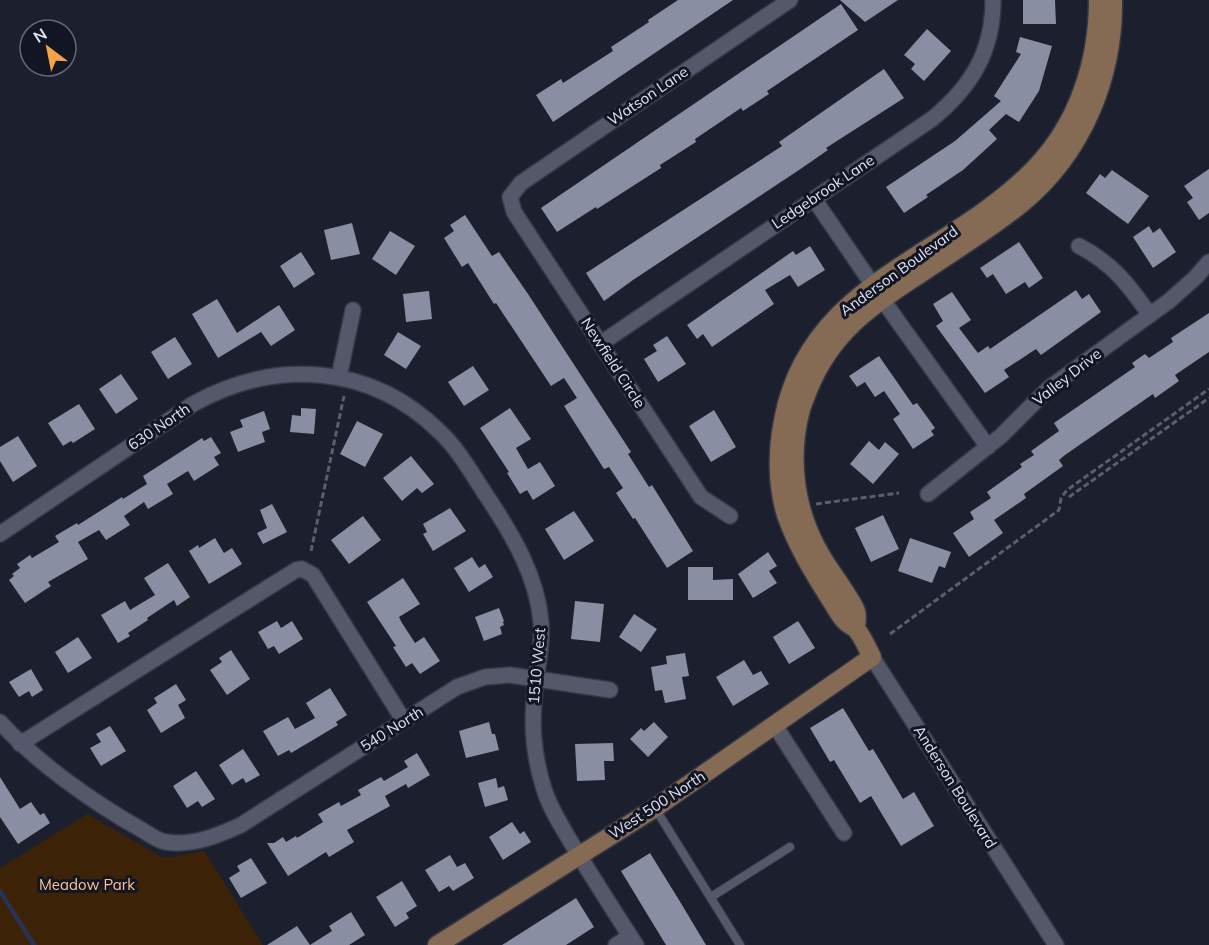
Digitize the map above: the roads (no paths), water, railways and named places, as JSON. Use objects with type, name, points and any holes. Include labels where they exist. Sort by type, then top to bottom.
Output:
[{"type":"street","name":"Watson Lane","points":[[510,197],[521,183],[790,0]]},
{"type":"street","name":"Ledgebrook Lane","points":[[600,344],[932,118],[969,82],[985,50],[990,34],[993,0]]},
{"type":"street","name":"Anderson Boulevard","points":[[878,293],[1008,194],[1035,168],[1054,145],[1070,121],[1090,70],[1096,40],[1098,0]]},
{"type":"street","name":"Anderson Boulevard","points":[[1056,945],[856,629],[845,621],[808,564],[785,512],[778,465],[779,437],[786,404],[798,371],[813,344],[834,318],[1022,203],[1045,181],[1066,155],[1094,106],[1105,76],[1112,39],[1113,0]]},
{"type":"street","name":"Newfield Circle","points":[[510,197],[514,212],[702,496],[730,516]]},
{"type":"street","points":[[814,199],[988,447]]},
{"type":"street","points":[[1079,246],[1094,253],[1120,275],[1150,315]]},
{"type":"street","name":"Valley Drive","points":[[928,494],[1010,429],[1049,388],[1182,290],[1209,262]]},
{"type":"street","points":[[339,377],[353,310]]},
{"type":"street","name":"630 North","points":[[0,534],[193,404],[215,392],[238,383],[264,377],[300,374],[339,377]]},
{"type":"street","name":"1510 West","points":[[339,377],[380,391],[411,409],[440,432],[458,452],[519,547],[533,582],[541,622],[533,746],[544,791],[579,856],[633,941]]},
{"type":"street","points":[[0,722],[20,744],[297,570],[306,570],[313,575],[404,721]]},
{"type":"street","name":"West 500 North","points":[[436,945],[655,808],[872,657]]},
{"type":"street","name":"540 North","points":[[20,744],[111,812],[164,842],[189,843],[216,837],[241,825],[457,687],[485,677],[510,675],[610,690]]},
{"type":"street","points":[[774,724],[844,833]]},
{"type":"street","points":[[616,945],[633,941]]},
{"type":"lane","points":[[655,808],[741,945]]},
{"type":"lane","points":[[711,897],[790,847]]},
{"type":"waterway","points":[[0,891],[34,945]]},
{"type":"park label","name":"Meadow Park","points":[[87,885]]}]
